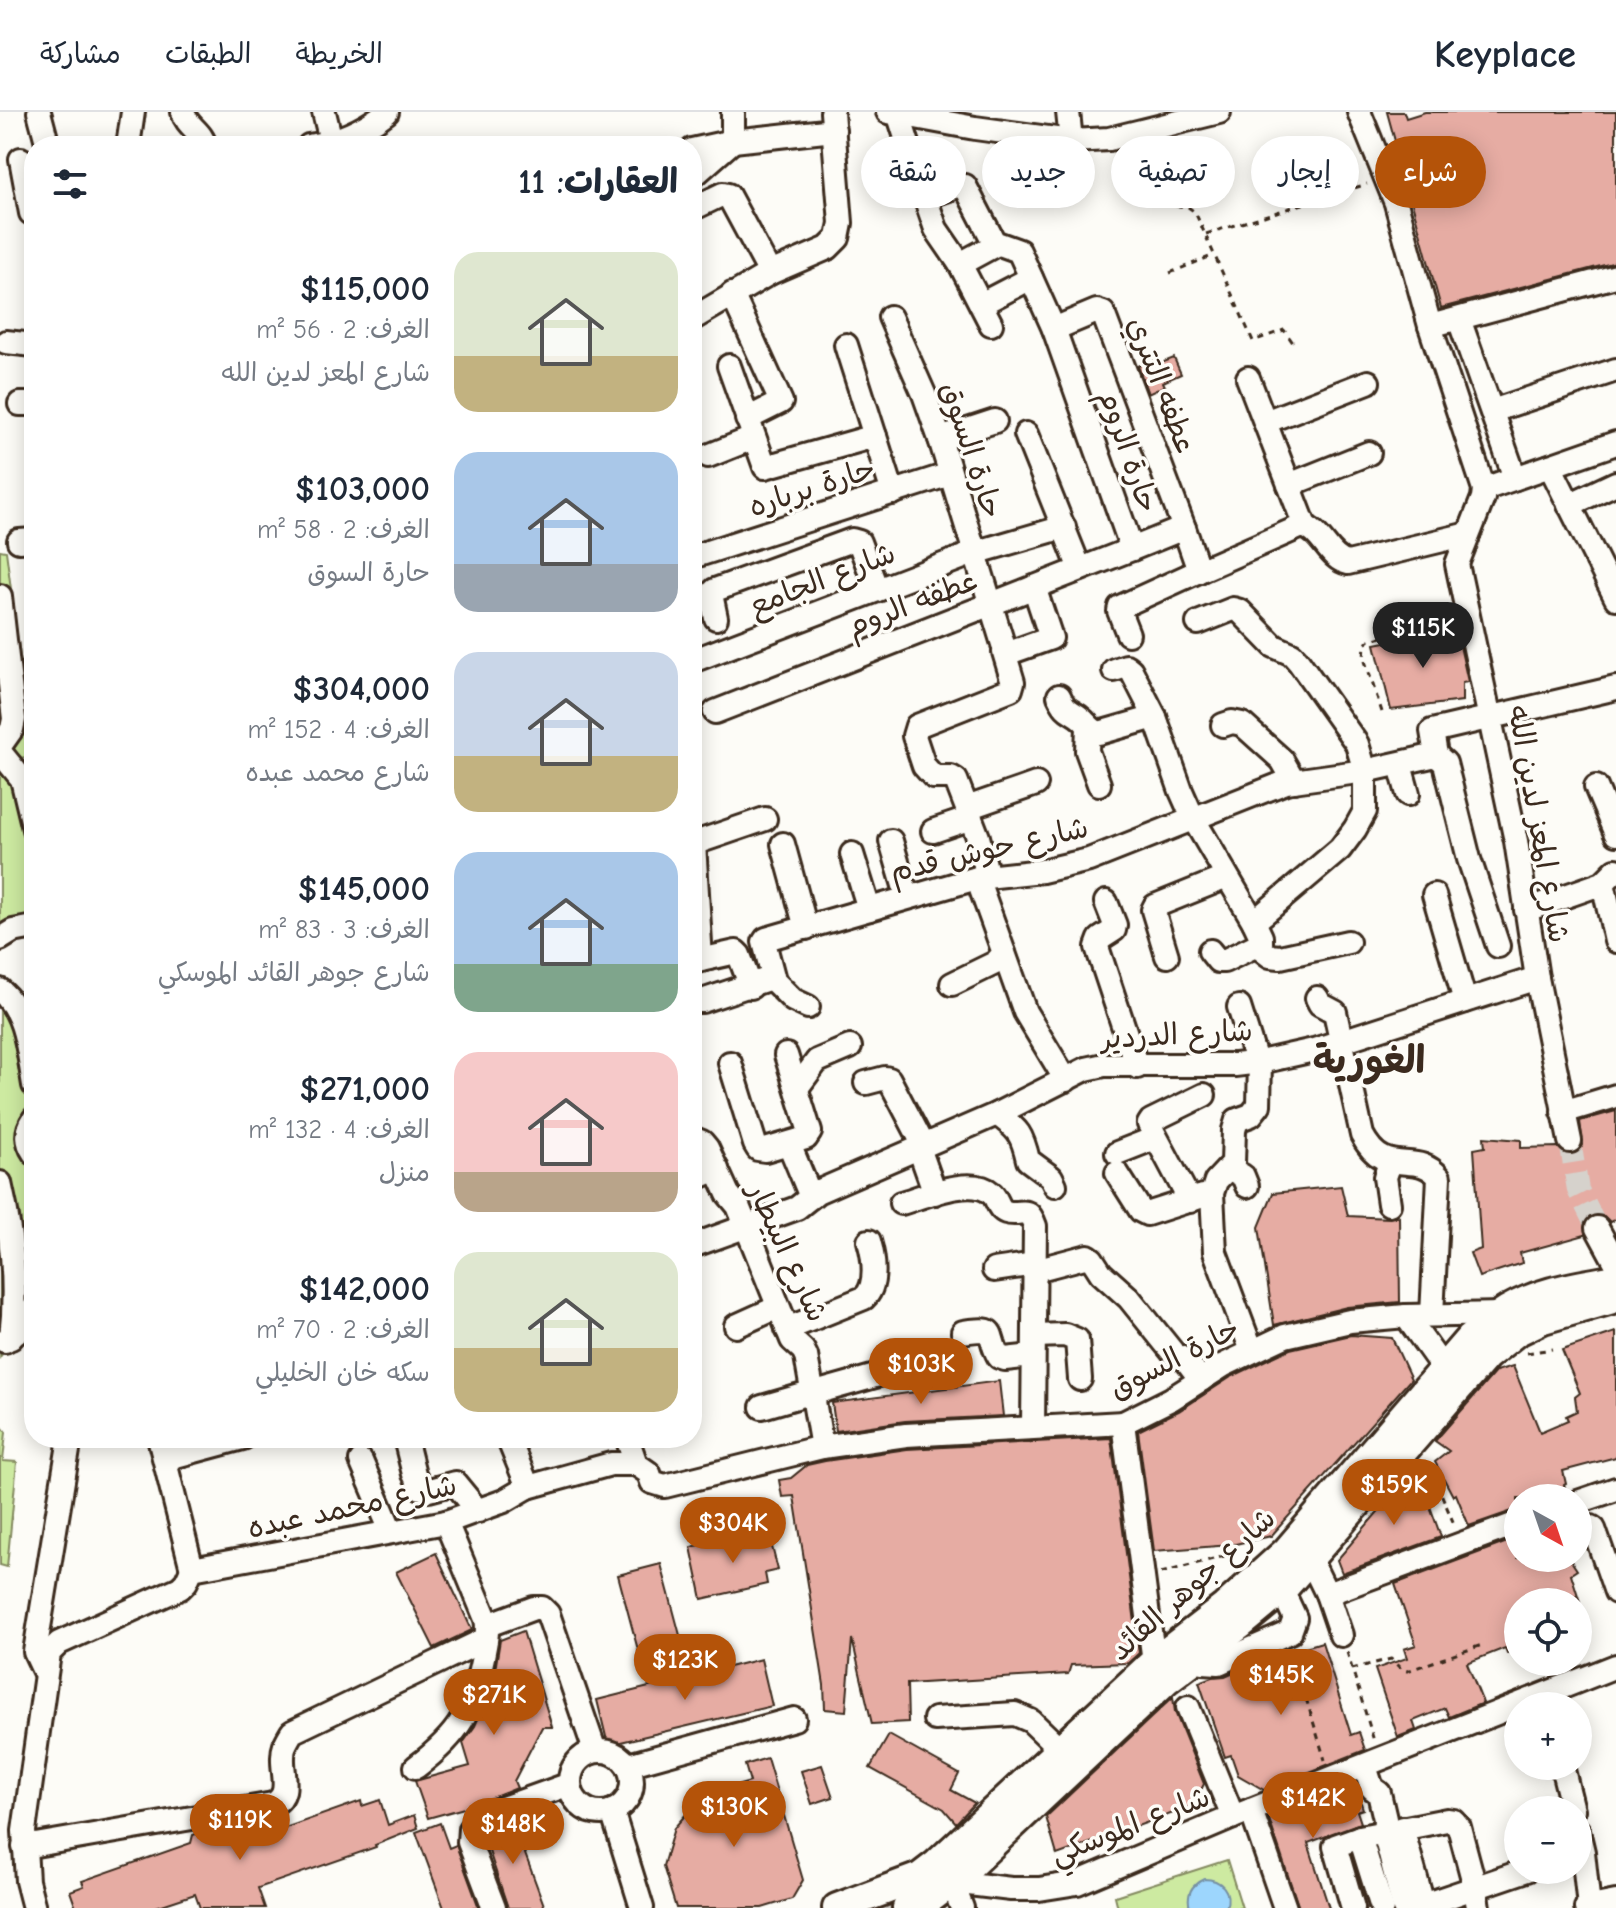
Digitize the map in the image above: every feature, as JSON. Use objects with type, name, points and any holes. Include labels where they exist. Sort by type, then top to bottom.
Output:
[{"type":"main road","name":"شارع جوهر القائد","points":[[837,1908],[920,1877],[1154,1662],[1225,1607],[1286,1552],[1469,1339],[1502,1314],[1561,1289],[1616,1279]]},
{"type":"main road","name":"شارع جوهر القائد","points":[[907,1908],[932,1897],[957,1895],[1145,1698],[1282,1590],[1486,1356],[1516,1332],[1571,1309],[1616,1298]]},
{"type":"street","points":[[39,112],[45,136]]},
{"type":"street","points":[[129,136],[133,112]]},
{"type":"street","points":[[183,112],[189,125],[201,136]]},
{"type":"street","points":[[321,136],[324,112]]},
{"type":"street","points":[[341,136],[370,125],[387,112]]},
{"type":"street","points":[[702,168],[733,141],[733,112]]},
{"type":"street","points":[[1068,112],[1070,136]]},
{"type":"street","points":[[1095,140],[1109,139],[1154,120],[1219,112]]},
{"type":"street","points":[[1359,112],[1375,151]]},
{"type":"street","points":[[901,136],[893,114],[976,120],[1048,136]]},
{"type":"street","points":[[702,148],[833,121],[841,223],[838,238],[828,248],[770,273],[702,313]]},
{"type":"street","points":[[18,160],[24,184]]},
{"type":"street","name":"حارة الروم","points":[[966,188],[997,244],[1019,251],[1054,329],[1132,549],[1184,528],[1199,571]]},
{"type":"street","points":[[702,204],[723,194],[728,195],[770,273]]},
{"type":"street","points":[[929,208],[936,229],[960,264],[986,314],[1031,278]]},
{"type":"street","points":[[1397,208],[1430,326],[1484,489],[1616,443]]},
{"type":"street","points":[[960,264],[997,244]]},
{"type":"street","points":[[1430,326],[1616,276]]},
{"type":"street","points":[[708,456],[750,428],[781,402],[732,294]]},
{"type":"street","name":"عطفه التتري","points":[[1054,329],[1097,311],[1103,313],[1184,528]]},
{"type":"street","name":"حارة السوق","points":[[890,317],[940,439],[1013,682],[1011,689],[917,726],[914,730],[928,772],[934,777],[956,780],[969,813]]},
{"type":"street","points":[[1459,319],[1515,478]]},
{"type":"street","points":[[6,342],[24,344]]},
{"type":"street","points":[[846,345],[893,493]]},
{"type":"street","points":[[729,366],[762,465],[768,468],[875,436]]},
{"type":"street","points":[[1492,411],[1616,370]]},
{"type":"street","points":[[1248,378],[1305,526],[1338,559],[1348,563],[1468,534]]},
{"type":"street","points":[[1265,422],[1368,382]]},
{"type":"street","points":[[940,439],[995,421]]},
{"type":"street","points":[[1026,434],[1080,569]]},
{"type":"street","points":[[1289,485],[1369,453]]},
{"type":"street","points":[[1550,466],[1616,598]]},
{"type":"street","name":"حارة برباره","points":[[702,554],[950,474]]},
{"type":"street","points":[[1569,505],[1616,483]]},
{"type":"street","name":"شارع المعز لدين الله","points":[[1484,489],[1457,564],[1516,841],[1537,978],[1570,1141]]},
{"type":"street","points":[[1128,634],[1119,611],[1124,604],[1305,526]]},
{"type":"street","name":"شارع الجامع","points":[[702,657],[974,553],[1064,527]]},
{"type":"street","points":[[716,618],[711,594],[715,590],[852,540],[859,542],[877,590]]},
{"type":"street","name":"عطفه الروم","points":[[715,712],[1132,549]]},
{"type":"street","points":[[1004,652],[1009,654],[1051,638],[1034,587]]},
{"type":"street","points":[[0,596],[14,719],[12,729],[0,746]]},
{"type":"street","points":[[1198,623],[1233,609],[1240,611],[1274,646],[1292,654],[1357,744],[1365,771],[1365,811],[1355,829],[1340,849],[1254,922]]},
{"type":"street","points":[[1114,670],[1126,666],[1131,670],[1155,717],[1193,818],[1262,941],[1224,961],[1218,961],[1210,951]]},
{"type":"street","points":[[1498,946],[1469,859],[1445,763],[1436,755],[1432,731],[1616,688]]},
{"type":"street","points":[[1059,696],[1068,712],[1082,718],[1088,727],[1099,733],[1155,717]]},
{"type":"street","points":[[1223,725],[1232,722],[1242,724],[1282,760],[1294,781]]},
{"type":"street","points":[[1088,727],[1087,751],[1099,784]]},
{"type":"street","points":[[0,752],[22,779],[24,787]]},
{"type":"street","name":"شارع حوش قدم","points":[[761,982],[773,976],[764,940],[907,896],[982,877],[1042,871],[1089,860],[1294,781],[1400,765],[1436,755]]},
{"type":"street","points":[[1400,765],[1408,794]]},
{"type":"street","points":[[933,831],[1036,784]]},
{"type":"street","points":[[1596,787],[1616,834]]},
{"type":"street","points":[[969,813],[982,877],[1025,1012],[1066,1080]]},
{"type":"street","points":[[702,841],[765,819]]},
{"type":"street","points":[[891,841],[907,896]]},
{"type":"street","points":[[783,844],[806,928]]},
{"type":"street","points":[[852,854],[869,909]]},
{"type":"street","points":[[1167,956],[1153,910],[1155,906],[1227,877]]},
{"type":"street","points":[[1526,910],[1610,877],[1616,941]]},
{"type":"street","points":[[1434,895],[1465,1001]]},
{"type":"street","points":[[1106,902],[1114,930],[1100,939],[1097,947],[1137,1067]]},
{"type":"street","points":[[0,939],[24,929]]},
{"type":"street","points":[[1257,946],[1270,956],[1280,957],[1348,942]]},
{"type":"street","points":[[702,960],[736,952],[761,982],[808,1007]]},
{"type":"street","points":[[952,984],[995,963],[1004,953]]},
{"type":"street","name":"شارع الدردير","points":[[702,1243],[797,1208],[811,1197],[997,1114],[1086,1069],[1104,1065],[1235,1065],[1258,1061],[1343,1041],[1537,978]]},
{"type":"street","points":[[702,1001],[761,982]]},
{"type":"street","points":[[0,990],[19,1014],[24,1038]]},
{"type":"street","points":[[1317,998],[1320,1004],[1335,1012],[1362,1135],[1377,1156],[1390,1163],[1424,1164],[1439,1177],[1432,1315]]},
{"type":"street","points":[[1239,1007],[1258,1061],[1259,1105],[1251,1115],[1237,1120],[1233,1163],[1216,1181],[1212,1193],[1215,1252],[1252,1351]]},
{"type":"street","points":[[797,1088],[817,1061],[850,1047]]},
{"type":"street","points":[[730,1063],[755,1144],[758,1149],[765,1150],[806,1138],[810,1132],[786,1055]]},
{"type":"street","points":[[866,1083],[889,1079],[922,1147],[935,1193]]},
{"type":"street","points":[[1190,1201],[1149,1128],[1151,1121],[1204,1095]]},
{"type":"street","points":[[1563,1112],[1616,1096]]},
{"type":"street","points":[[997,1114],[1015,1127],[1023,1138],[1028,1160],[1051,1177],[1055,1185]]},
{"type":"street","points":[[1155,1138],[1117,1163],[1141,1211],[1147,1214],[1212,1193]]},
{"type":"street","name":"شارع البيطار","points":[[702,1142],[747,1228],[792,1340],[803,1350],[818,1392],[822,1447]]},
{"type":"street","points":[[789,1144],[811,1197]]},
{"type":"street","points":[[1389,1204],[1385,1177],[1390,1163]]},
{"type":"street","points":[[702,1176],[717,1169]]},
{"type":"street","points":[[1230,1169],[1243,1176],[1247,1186]]},
{"type":"street","points":[[0,1183],[13,1286],[5,1341]]},
{"type":"street","points":[[901,1203],[972,1184],[991,1192],[1002,1210],[1008,1213],[1026,1212],[1032,1216],[1035,1226],[1033,1427]]},
{"type":"street","points":[[1597,1228],[1616,1263]]},
{"type":"street","points":[[787,1329],[864,1298],[869,1293],[873,1284],[869,1241]]},
{"type":"street","points":[[994,1270],[1035,1267],[1088,1256],[1101,1273],[1129,1298],[1174,1354],[1186,1360],[1201,1380]]},
{"type":"street","points":[[736,1326],[778,1307]]},
{"type":"street","name":"حارة السوق","points":[[822,1447],[906,1435],[1123,1423],[1285,1336],[1350,1321],[1406,1316],[1502,1314]]},
{"type":"street","points":[[1406,1316],[1443,1368]]},
{"type":"street","points":[[5,1341],[24,1327]]},
{"type":"street","points":[[963,1332],[989,1331],[993,1334],[999,1357],[1005,1359],[1065,1335],[1077,1340],[1080,1379]]},
{"type":"street","points":[[762,1407],[904,1368]]},
{"type":"street","points":[[1123,1423],[1154,1662]]},
{"type":"street","points":[[630,1448],[636,1464],[649,1473],[652,1482],[665,1486],[822,1447]]},
{"type":"street","points":[[46,1666],[35,1652],[68,1448]]},
{"type":"street","points":[[408,1448],[421,1488],[429,1490],[455,1483],[478,1511]]},
{"type":"street","points":[[512,1448],[528,1487]]},
{"type":"street","points":[[34,1908],[27,1881],[24,1831],[46,1666],[52,1649],[59,1643],[180,1588],[192,1569],[162,1449]]},
{"type":"street","points":[[361,1461],[391,1531]]},
{"type":"street","name":"شارع محمد عبده","points":[[192,1569],[446,1522],[478,1511],[528,1487],[611,1464],[636,1464]]},
{"type":"street","points":[[1592,1497],[1616,1489]]},
{"type":"street","points":[[416,1767],[445,1745],[470,1705],[487,1632],[446,1522]]},
{"type":"street","points":[[1327,1594],[1504,1528]]},
{"type":"street","points":[[1592,1528],[1616,1592]]},
{"type":"street","points":[[1310,1559],[1327,1594],[1341,1635]]},
{"type":"street","points":[[1196,1658],[1219,1663],[1287,1635],[1295,1623],[1282,1590]]},
{"type":"street","points":[[24,1847],[273,1804],[284,1795],[282,1758],[284,1744],[292,1732],[534,1608],[542,1608],[548,1614],[595,1751]]},
{"type":"street","name":"شارع الموسكي","points":[[1564,1692],[1616,1666]]},
{"type":"street","points":[[1188,1707],[1285,1908]]},
{"type":"street","points":[[935,1719],[1024,1716],[1060,1749]]},
{"type":"street","name":"شارع الموسكي","points":[[957,1895],[1010,1899],[1039,1889],[1077,1883],[1331,1779],[1504,1716]]},
{"type":"street","points":[[628,1765],[794,1719]]},
{"type":"street","points":[[595,1751],[608,1751],[628,1765],[633,1778],[631,1792],[623,1804],[602,1813],[584,1808],[577,1802],[570,1784],[576,1763],[595,1751]]},
{"type":"street","points":[[1372,1763],[1372,1788],[1379,1793],[1385,1819],[1393,1830],[1417,1907],[1476,1897],[1504,1882]]},
{"type":"street","points":[[494,1908],[469,1842],[470,1829],[486,1814],[570,1784]]},
{"type":"street","points":[[612,1811],[642,1908]]},
{"type":"street","points":[[1353,1908],[1335,1846],[1393,1830],[1454,1821],[1459,1827],[1476,1897]]},
{"type":"street","points":[[1360,1837],[1382,1908]]},
{"type":"street","points":[[1584,1884],[1587,1908],[1616,1902]]},
{"type":"path","points":[[1205,235],[1375,181]]},
{"type":"path","points":[[1185,208],[1192,209],[1253,341],[1284,330],[1296,347]]},
{"type":"path","points":[[1170,273],[1214,255]]},
{"type":"path","points":[[1382,712],[1364,658],[1365,644],[1370,640],[1468,617]]},
{"type":"path","points":[[1518,1354],[1552,1349]]},
{"type":"path","points":[[1405,1447],[1440,1491],[1459,1544]]},
{"type":"path","points":[[1174,1569],[1217,1558]]},
{"type":"path","points":[[1341,1635],[1352,1669],[1372,1763]]},
{"type":"path","points":[[1268,1643],[1270,1649],[1283,1645],[1292,1653],[1331,1779]]},
{"type":"path","points":[[1352,1669],[1391,1659],[1407,1671],[1485,1644]]},
{"type":"green space","points":[[0,550],[6,551],[24,688],[24,757],[19,758],[24,772],[24,941],[7,945],[0,952]]},
{"type":"green space","points":[[0,986],[14,996],[24,998],[24,1338],[7,1347],[0,1357]]},
{"type":"green space","points":[[0,1424],[6,1432],[3,1461],[17,1462],[7,1567],[0,1565]]},
{"type":"green space","points":[[1227,1860],[1242,1908],[1118,1908],[1115,1896]]},
{"type":"water","points":[[1204,1879],[1224,1887],[1226,1908],[1190,1908],[1191,1890]]},
{"type":"building","points":[[1387,112],[1404,112],[1406,118],[1425,112],[1616,112],[1616,262],[1441,308],[1413,208],[1486,208],[1486,136],[1394,136]]},
{"type":"building","points":[[1157,358],[1159,364],[1174,358],[1181,374],[1163,382],[1165,386],[1148,394],[1138,366]]},
{"type":"building","points":[[1456,628],[1468,682],[1462,683],[1462,701],[1391,710],[1375,644]]},
{"type":"building","points":[[1616,1111],[1616,1219],[1610,1222],[1604,1216],[1591,1215],[1585,1221],[1585,1235],[1520,1253],[1522,1263],[1479,1277],[1470,1253],[1481,1249],[1474,1149],[1485,1147],[1484,1137],[1521,1140],[1521,1148],[1558,1147],[1565,1154],[1572,1155],[1579,1152],[1583,1145],[1580,1121]]},
{"type":"building","points":[[1341,1186],[1348,1216],[1399,1216],[1400,1302],[1347,1307],[1274,1325],[1259,1227],[1273,1193]]},
{"type":"building","points":[[1616,1332],[1616,1457],[1563,1471],[1566,1484],[1504,1484],[1504,1514],[1469,1526],[1456,1494],[1453,1496],[1435,1462],[1449,1451],[1435,1441],[1496,1371],[1513,1366],[1540,1432],[1568,1420],[1566,1416],[1577,1411],[1575,1397],[1580,1393],[1562,1350]]},
{"type":"building","points":[[1351,1335],[1392,1338],[1411,1379],[1271,1536],[1231,1545],[1154,1551],[1138,1431],[1179,1411],[1231,1377],[1290,1349]]},
{"type":"building","points":[[999,1381],[1003,1416],[905,1421],[836,1431],[832,1403]]},
{"type":"building","points":[[1111,1438],[1139,1653],[1128,1663],[1071,1665],[1068,1674],[907,1684],[908,1722],[872,1724],[852,1639],[846,1711],[825,1709],[824,1685],[794,1496],[782,1497],[779,1480],[791,1478],[807,1465],[907,1449]]},
{"type":"building","points":[[1416,1467],[1441,1537],[1342,1573],[1337,1560]]},
{"type":"building","points":[[756,1532],[757,1542],[770,1539],[778,1570],[765,1573],[767,1584],[702,1599],[691,1547]]},
{"type":"building","points":[[1504,1543],[1504,1572],[1574,1572],[1571,1574],[1576,1588],[1504,1588],[1504,1648],[1467,1663],[1483,1703],[1449,1717],[1445,1708],[1413,1721],[1416,1730],[1398,1737],[1375,1669],[1407,1658],[1404,1649],[1416,1645],[1395,1584]]},
{"type":"building","points":[[436,1553],[472,1630],[434,1648],[396,1572]]},
{"type":"building","points":[[661,1564],[685,1654],[667,1668],[642,1665],[618,1575]]},
{"type":"building","points":[[523,1631],[552,1727],[542,1727],[514,1781],[517,1788],[475,1805],[428,1818],[415,1781],[470,1766],[463,1743],[485,1703],[502,1696],[495,1670],[500,1640]]},
{"type":"building","points":[[1322,1642],[1351,1735],[1359,1732],[1365,1750],[1264,1790],[1238,1775],[1231,1755],[1225,1757],[1199,1682],[1225,1676],[1284,1650],[1285,1653]]},
{"type":"building","points":[[761,1659],[772,1706],[608,1745],[597,1700]]},
{"type":"building","points":[[1173,1697],[1175,1712],[1204,1784],[1193,1806],[1057,1855],[1046,1817]]},
{"type":"building","points":[[889,1735],[959,1774],[951,1790],[975,1803],[956,1823],[944,1809],[870,1768]]},
{"type":"building","points":[[767,1758],[803,1880],[792,1899],[762,1908],[676,1908],[663,1866],[674,1828],[702,1796],[750,1782],[745,1765]]},
{"type":"building","points":[[822,1765],[833,1797],[812,1804],[801,1771]]},
{"type":"building","points":[[1355,1784],[1363,1809],[1357,1811],[1361,1823],[1308,1843],[1329,1908],[1299,1908],[1269,1819],[1298,1810],[1295,1808]]},
{"type":"building","points":[[380,1800],[388,1825],[414,1815],[418,1828],[376,1847],[258,1888],[265,1908],[200,1908],[195,1894],[153,1908],[76,1908],[70,1891],[84,1886],[82,1881],[191,1843],[193,1835],[207,1830],[235,1825],[242,1843],[361,1801],[362,1806]]},
{"type":"building","points":[[529,1813],[531,1817],[514,1824],[545,1908],[508,1908],[484,1836],[493,1826]]},
{"type":"building","points":[[440,1823],[449,1848],[456,1845],[479,1908],[444,1908],[416,1832]]},
{"type":"tunnel","points":[[1570,1141],[1578,1190],[1597,1228]]},
{"type":"tunnel","points":[[880,1908],[928,1890]]},
{"type":"district","name":"الغورية","points":[[1369,1060]]}]
